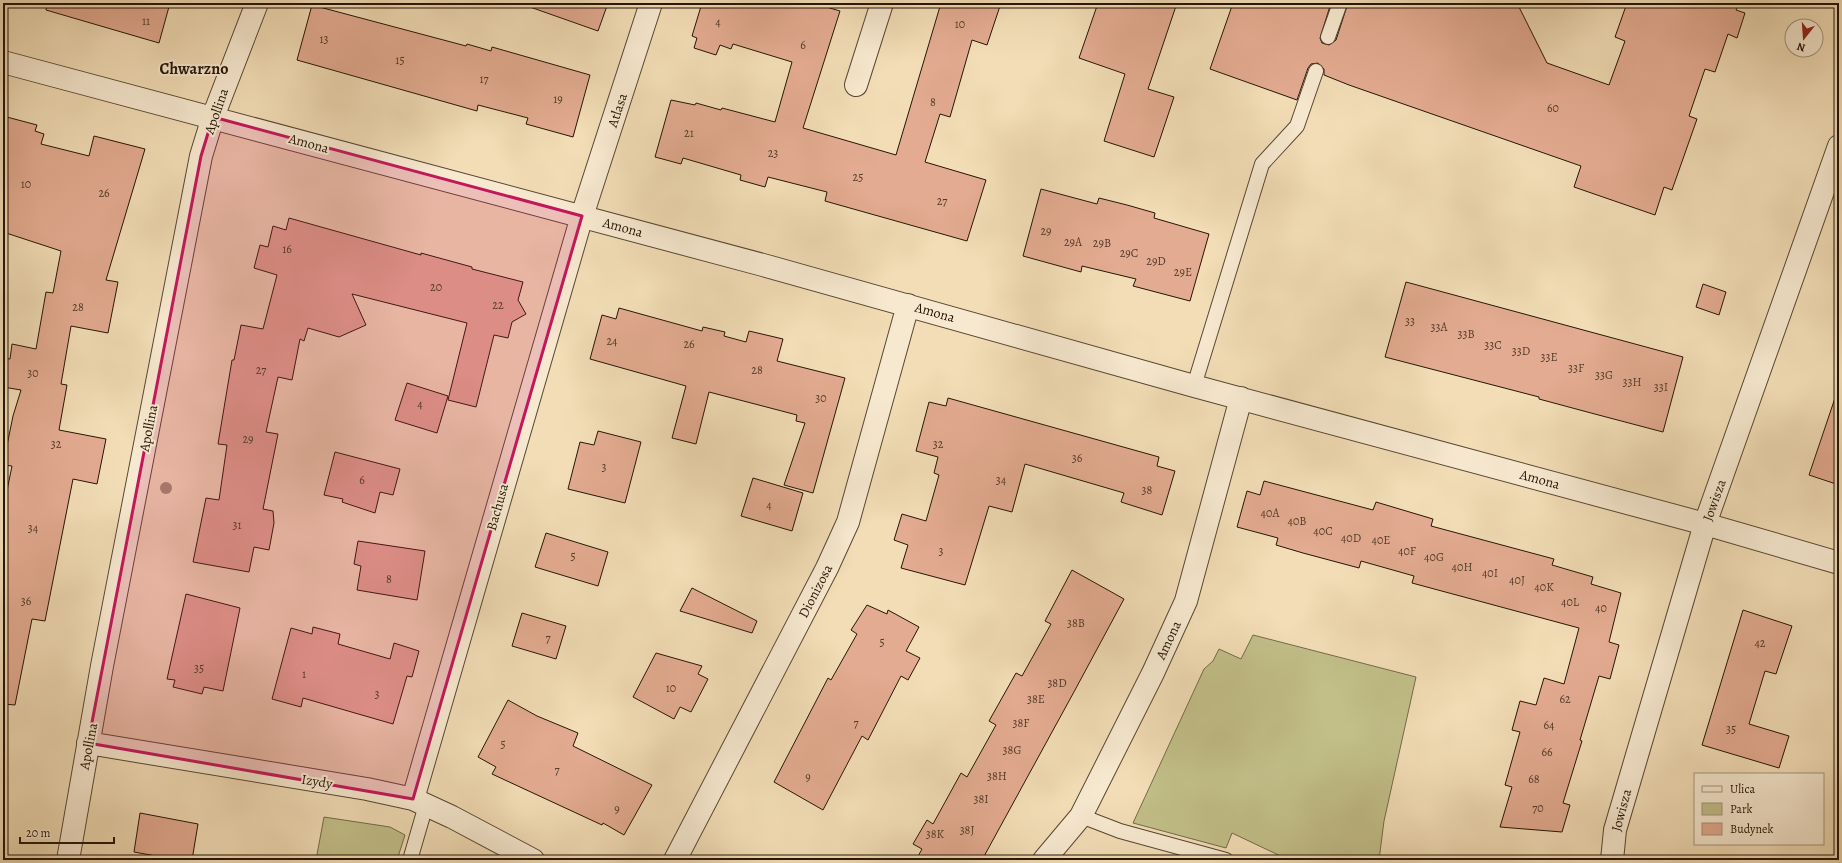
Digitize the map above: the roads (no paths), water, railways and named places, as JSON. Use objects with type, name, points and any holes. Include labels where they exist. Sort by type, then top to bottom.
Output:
[{"type":"street","name":"Apollina","points":[[68,860],[88,743],[201,156],[213,117],[257,3]]},
{"type":"street","name":"Atlasa","points":[[582,216],[651,3]]},
{"type":"street","points":[[856,85],[882,3]]},
{"type":"street","name":"Amona","points":[[3,62],[582,216],[908,305],[1194,386],[1705,524],[1839,563]]},
{"type":"street","name":"Jowisza","points":[[1612,860],[1615,830],[1705,524],[1839,146]]},
{"type":"street","name":"Bachusa","points":[[420,802],[582,216]]},
{"type":"street","name":"Dionizosa","points":[[675,860],[827,568],[848,522],[908,305]]},
{"type":"street","name":"Amona","points":[[1044,860],[1081,816],[1156,666],[1186,601],[1240,398]]},
{"type":"street","name":"Izydy","points":[[88,743],[367,789],[420,802],[533,860]]},
{"type":"lane","points":[[1328,37],[1340,3]]},
{"type":"lane","points":[[1194,386],[1262,164],[1296,126],[1316,72]]},
{"type":"lane","points":[[410,860],[420,802]]},
{"type":"lane","points":[[1081,816],[1120,831],[1226,860]]},
{"type":"district","name":"Chwarzno","points":[[194,68]]}]
